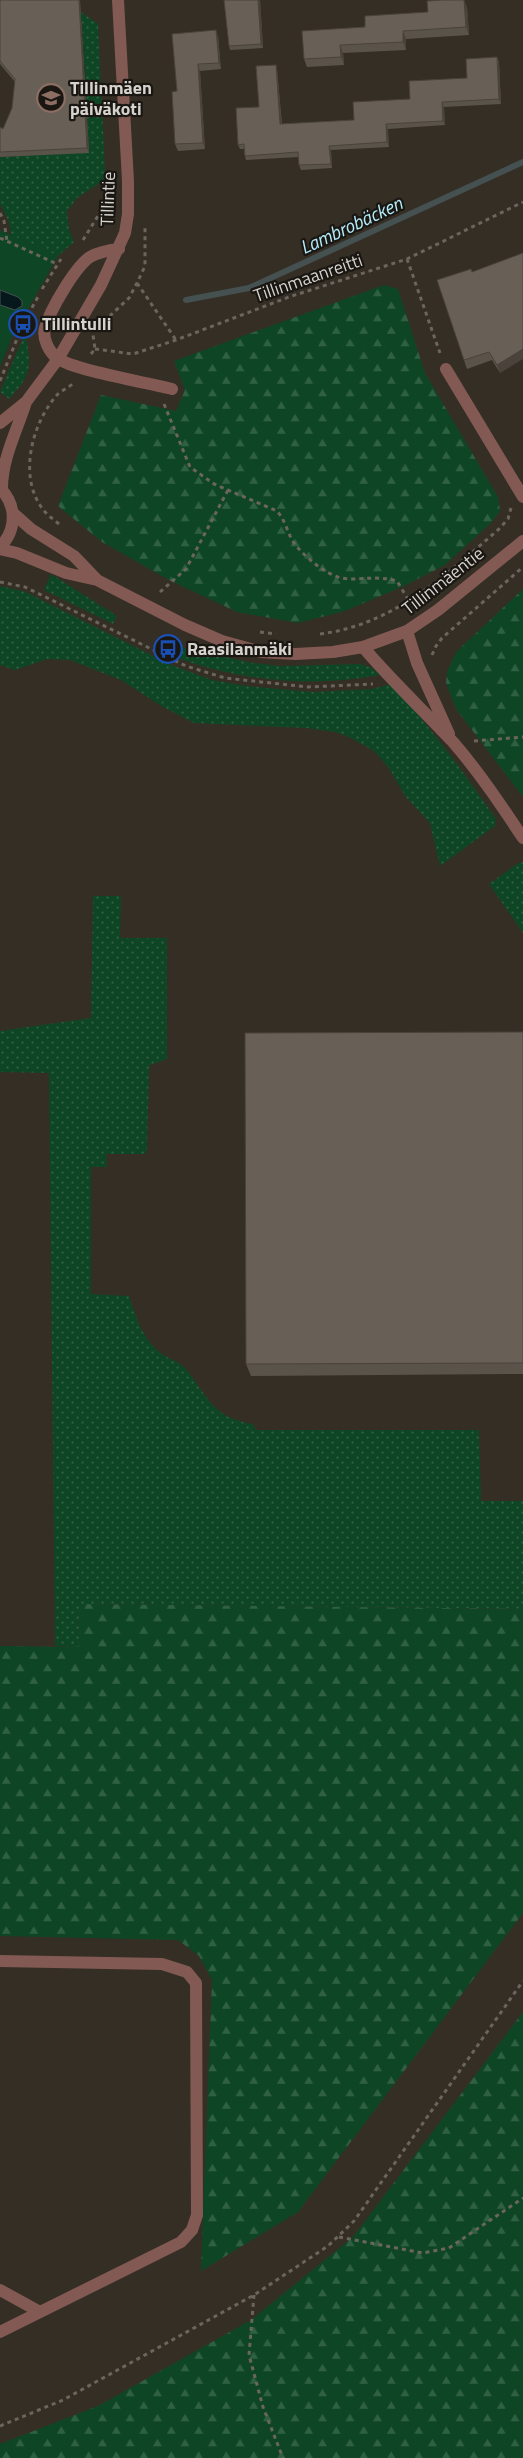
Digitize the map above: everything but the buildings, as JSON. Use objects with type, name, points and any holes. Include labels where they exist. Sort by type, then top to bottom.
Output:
[{"type":"street","name":"Tillintie","points":[[0,422],[26,402],[58,359],[92,303],[119,249],[128,214],[128,181],[118,0]]},
{"type":"street","points":[[119,249],[105,251],[90,258],[74,273],[44,329],[47,347],[58,359],[84,368],[172,389]]},
{"type":"street","points":[[446,369],[520,499]]},
{"type":"street","name":"Tillintie","points":[[1,488],[6,456],[26,402]]},
{"type":"street","points":[[0,548],[10,533],[13,513],[7,496],[1,488]]},
{"type":"street","name":"Tillinmäentie","points":[[13,513],[31,529],[74,556],[97,580]]},
{"type":"street","name":"Tillinmäentie","points":[[0,548],[17,552],[66,573],[97,580],[222,642],[261,652],[295,654],[333,652],[363,647],[407,631],[438,610],[523,541]]},
{"type":"street","points":[[407,631],[417,663],[453,743]]},
{"type":"street","points":[[363,647],[389,677],[453,743],[488,786],[523,838]]},
{"type":"street","points":[[0,1961],[162,1964],[187,1972],[196,1983],[197,2215],[192,2230],[181,2242],[0,2332]]},
{"type":"street","points":[[0,2290],[40,2312]]},
{"type":"path","name":"Tillinmaanreitti","points":[[95,349],[133,354],[176,340],[289,298],[407,259],[523,202]]},
{"type":"path","points":[[80,243],[101,211]]},
{"type":"path","points":[[0,213],[4,222],[7,241]]},
{"type":"path","points":[[0,238],[57,264]]},
{"type":"path","points":[[0,381],[23,324],[57,264],[68,253]]},
{"type":"path","points":[[407,259],[446,369]]},
{"type":"path","points":[[137,283],[176,340]]},
{"type":"path","points":[[63,528],[41,508],[30,480],[29,456],[48,408],[59,394],[76,383]]},
{"type":"path","points":[[156,385],[190,467],[214,484],[277,511],[284,518],[296,546],[319,567],[349,579],[384,577],[397,581],[409,601]]},
{"type":"path","points":[[160,592],[186,569],[228,490]]},
{"type":"path","points":[[318,634],[335,632],[366,623],[409,601],[431,587],[499,529],[508,519],[512,506],[520,499]]},
{"type":"path","points":[[433,662],[432,655],[442,638],[523,567]]},
{"type":"path","points":[[0,582],[25,587],[186,666],[225,678],[308,687],[370,685]]},
{"type":"path","points":[[151,588],[168,596]]},
{"type":"path","points":[[252,630],[281,634]]},
{"type":"path","points":[[467,734],[478,749]]},
{"type":"path","points":[[473,741],[523,737]]},
{"type":"path","points":[[0,2426],[63,2400],[254,2295],[328,2246],[354,2221],[523,1981]]},
{"type":"path","points":[[338,2237],[423,2253],[449,2248],[523,2198]]},
{"type":"path","points":[[254,2295],[249,2355],[264,2407],[283,2458]]},
{"type":"green space","points":[[53,0],[64,0],[98,24],[105,171],[104,180],[77,198],[67,211],[69,229],[74,242],[58,256],[11,235],[9,222],[0,204],[0,157],[89,152],[82,22]]},
{"type":"green space","points":[[0,230],[58,256],[11,339],[0,367]]},
{"type":"green space","points":[[384,285],[398,289],[425,373],[498,497],[500,511],[492,522],[445,565],[404,586],[345,611],[298,623],[237,612],[169,580],[102,542],[58,506],[101,395],[176,411],[185,390],[174,361]]},
{"type":"green space","points":[[24,336],[28,346],[28,371],[23,383],[9,399],[0,392]]},
{"type":"green space","points":[[51,574],[117,616],[113,624],[44,590]]},
{"type":"green space","points":[[0,586],[26,592],[169,664],[212,680],[246,686],[313,692],[372,689],[391,684],[459,766],[496,819],[495,826],[440,866],[430,823],[405,796],[389,768],[374,751],[349,737],[335,732],[306,728],[194,723],[163,707],[121,680],[70,660],[47,659],[15,670],[0,665]]},
{"type":"green space","points":[[523,589],[523,797],[456,709],[446,683],[447,672],[456,652]]},
{"type":"green space","points":[[180,647],[253,663],[281,666],[360,664],[372,668],[380,675],[329,681],[276,680],[250,677],[225,672],[175,657]]},
{"type":"green space","points":[[523,862],[523,933],[489,884],[517,864]]},
{"type":"green space","points":[[93,896],[121,896],[120,938],[167,938],[167,1059],[150,1065],[149,1069],[147,1150],[145,1154],[106,1154],[107,1167],[91,1167],[91,1294],[129,1296],[141,1328],[155,1348],[183,1366],[212,1404],[220,1411],[228,1417],[253,1424],[256,1430],[479,1430],[481,1501],[523,1501],[523,1609],[80,1604],[79,1647],[55,1646],[49,1073],[0,1072],[0,1031],[91,1018]]},
{"type":"green space","points":[[80,1604],[523,1609],[523,1913],[298,2212],[201,2271],[212,1980],[199,1956],[178,1940],[0,1936],[0,1646],[79,1647]]},
{"type":"green space","points":[[523,2012],[523,2458],[0,2458],[0,2444],[98,2406],[251,2320],[353,2237]]},
{"type":"shaded area","points":[[0,290],[18,297],[22,301],[22,306],[15,310],[0,305]]},
{"type":"waterway","name":"Lambrobäcken","points":[[186,300],[249,288],[523,162]]},
{"type":"place","name":"Tillinmäen päiväkoti","points":[[51,98]]},
{"type":"place","name":"Tillintulli","points":[[23,324]]},
{"type":"place","name":"Raasilanmäki","points":[[168,649]]}]
